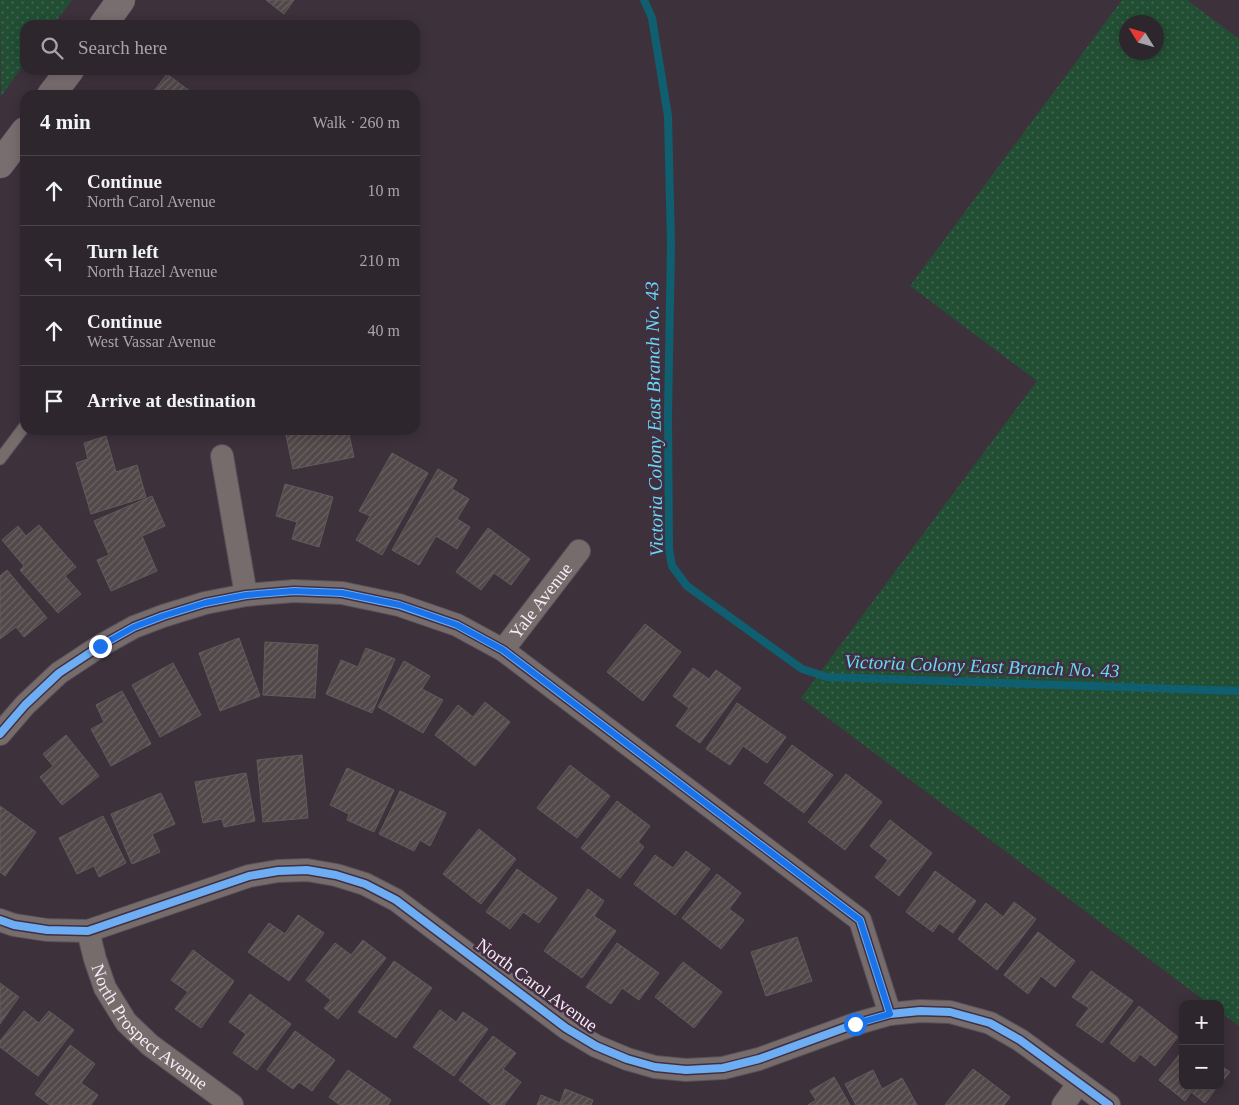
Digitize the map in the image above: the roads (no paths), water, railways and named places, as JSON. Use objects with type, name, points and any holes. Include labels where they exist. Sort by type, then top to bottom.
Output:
[{"type":"main road","points":[[107,20],[121,0]]},
{"type":"main road","points":[[55,90],[66,75]]},
{"type":"street","points":[[222,456],[246,595]]},
{"type":"street","name":"Yale Avenue","points":[[503,650],[579,551]]},
{"type":"street","points":[[0,734],[25,705],[59,673],[100,646],[134,627],[163,616],[205,603],[246,595],[294,591],[342,593],[400,605],[457,625],[503,650],[860,920],[890,1014]]},
{"type":"street","name":"North Carol Avenue","points":[[0,920],[14,925],[47,930],[88,931],[249,876],[278,871],[307,870],[336,875],[365,884],[396,900],[566,1028],[596,1046],[627,1059],[655,1067],[686,1070],[723,1068],[759,1059],[855,1024],[890,1014],[920,1011],[950,1012],[990,1023],[1020,1040],[1109,1105]]},
{"type":"street","name":"North Prospect Avenue","points":[[88,931],[94,958],[105,988],[126,1022],[150,1044],[232,1105]]},
{"type":"street","points":[[1063,1105],[1079,1083]]},
{"type":"lane","points":[[0,459],[20,433]]},
{"type":"waterway","name":"Victoria Colony East Branch No. 43","points":[[644,0],[652,18],[668,116],[671,244],[668,415],[669,549],[672,566],[687,586],[802,669],[827,677],[1239,691]]}]
